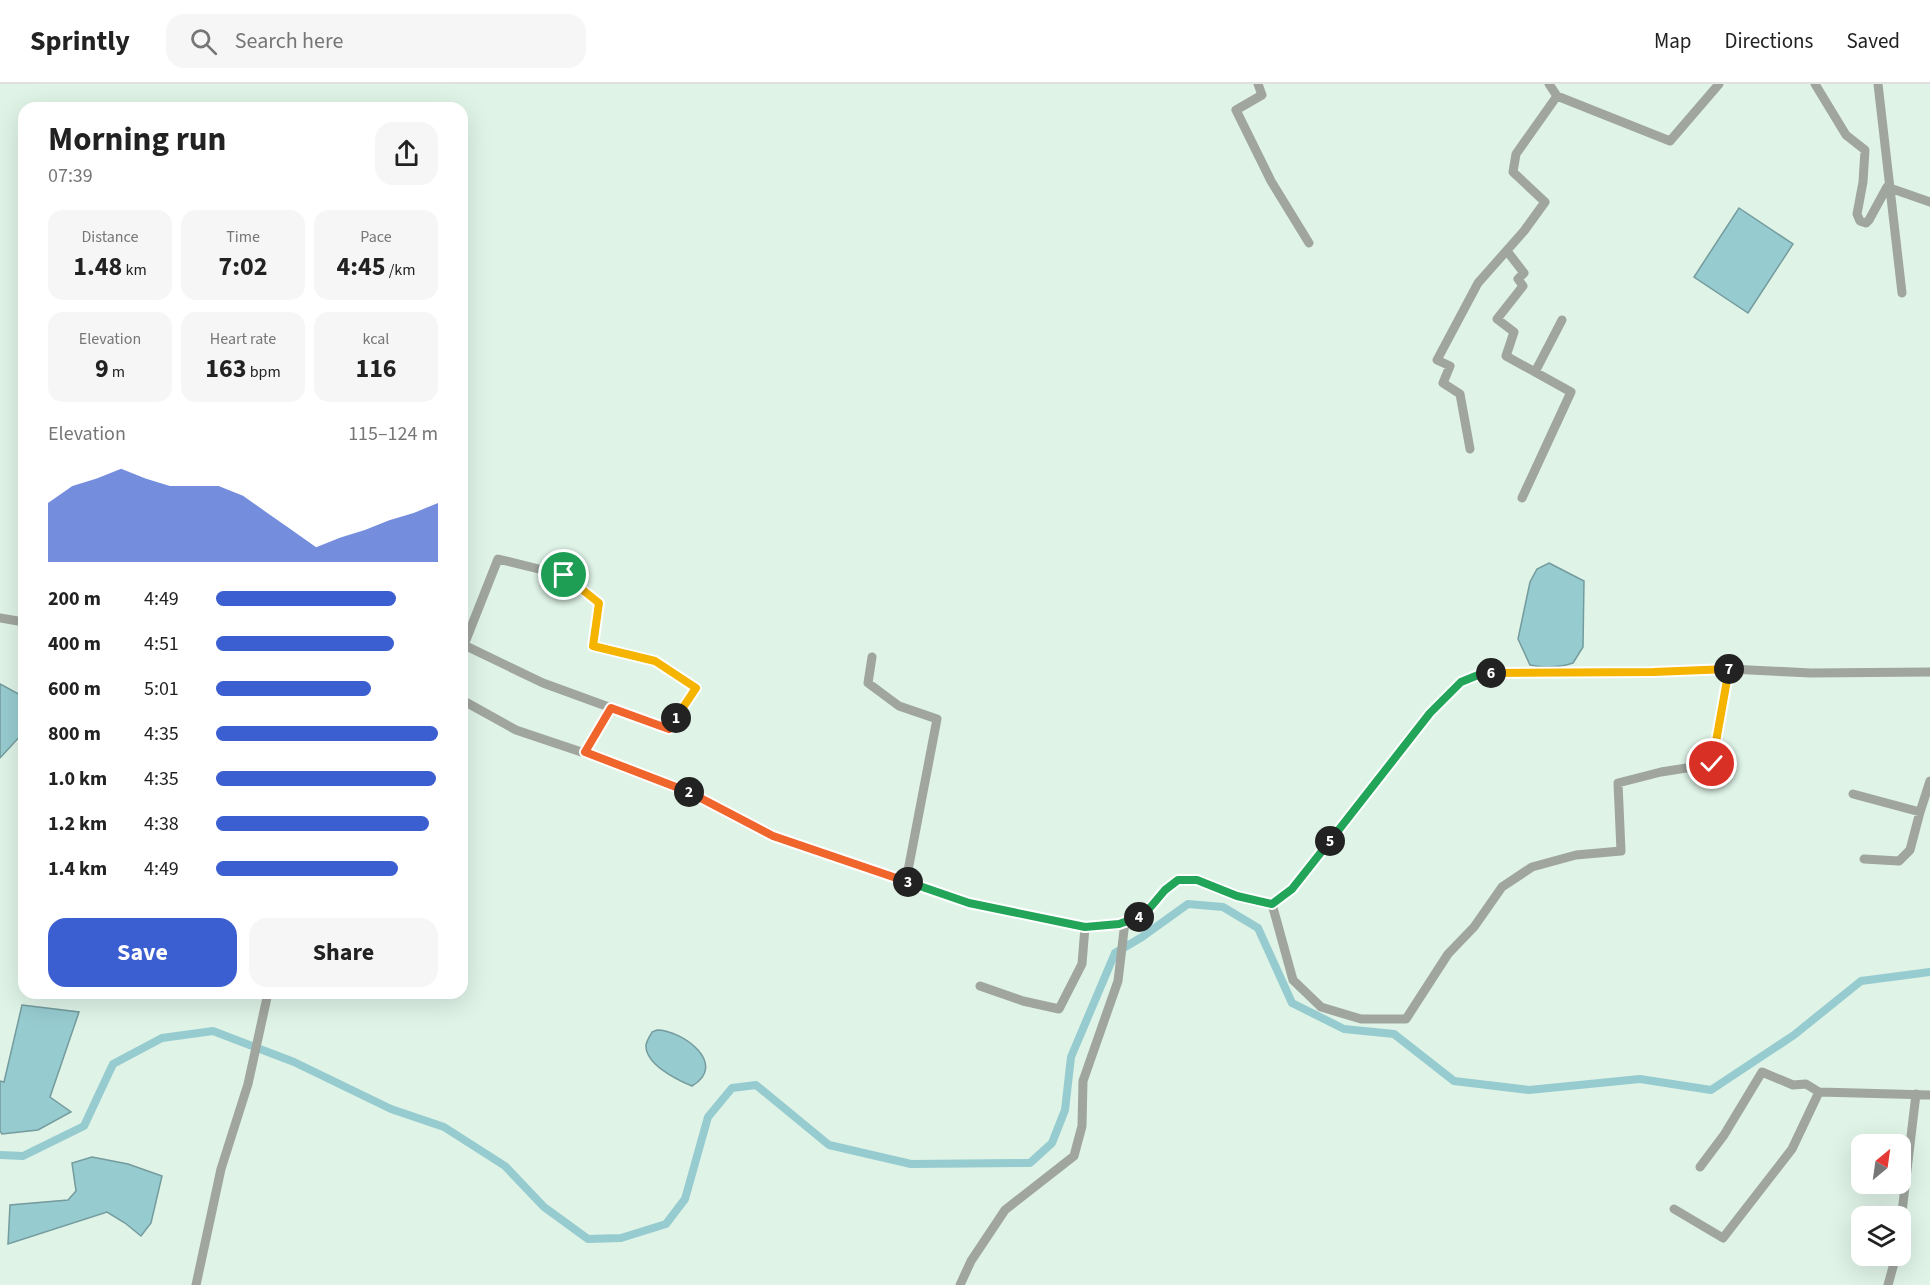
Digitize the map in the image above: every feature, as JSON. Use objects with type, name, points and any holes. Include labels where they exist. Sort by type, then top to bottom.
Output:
[{"type":"street","points":[[1258,84],[1262,95],[1236,110],[1271,180],[1309,243]]},
{"type":"street","points":[[1549,84],[1557,96],[1670,141],[1719,84]]},
{"type":"street","points":[[1815,84],[1846,135],[1865,150],[1863,182],[1857,214],[1860,221],[1866,223],[1869,220],[1887,187],[1930,202]]},
{"type":"street","points":[[1878,84],[1902,293]]},
{"type":"street","points":[[1470,449],[1460,394],[1443,383],[1450,366],[1437,360],[1478,283],[1545,202],[1513,172],[1516,154],[1557,96]]},
{"type":"street","points":[[1507,250],[1524,273],[1518,279],[1523,286],[1497,319],[1514,332],[1506,356],[1571,392],[1522,498]]},
{"type":"street","points":[[1535,372],[1562,320]]},
{"type":"street","points":[[468,635],[498,559],[564,575],[599,603],[593,646],[655,661],[696,688],[669,729],[543,683],[468,647]]},
{"type":"street","points":[[0,618],[18,621]]},
{"type":"street","points":[[872,657],[868,683],[899,706],[937,719],[906,881]]},
{"type":"street","points":[[1272,904],[1293,980],[1321,1007],[1361,1019],[1406,1020],[1448,954],[1474,927],[1502,886],[1532,867],[1576,855],[1621,851],[1618,783],[1661,772],[1712,764],[1730,669]]},
{"type":"street","points":[[468,703],[516,729],[688,791],[773,836],[969,903],[1085,927],[1125,925],[1143,916],[1165,890],[1178,880],[1197,880],[1237,896],[1272,904],[1292,889],[1430,713],[1461,682],[1483,673],[1730,669],[1811,673],[1930,672]]},
{"type":"street","points":[[585,752],[611,708]]},
{"type":"street","points":[[1864,859],[1899,861],[1910,850],[1930,781]]},
{"type":"street","points":[[1853,794],[1920,812]]},
{"type":"street","points":[[960,1285],[971,1261],[1005,1209],[1074,1156],[1082,1126],[1083,1081],[1118,981],[1125,925]]},
{"type":"street","points":[[980,986],[1023,1001],[1059,1010],[1082,964],[1085,927]]},
{"type":"street","points":[[196,1285],[220,1169],[250,1074],[267,999]]},
{"type":"street","points":[[1700,1167],[1724,1135],[1762,1072],[1794,1085],[1806,1084],[1819,1092],[1930,1095]]},
{"type":"street","points":[[1674,1209],[1723,1238],[1792,1149],[1819,1092]]},
{"type":"street","points":[[1903,1206],[1916,1094]]},
{"type":"street","points":[[1888,1285],[1893,1266]]},
{"type":"water","points":[[1739,208],[1793,244],[1748,313],[1694,277]]},
{"type":"water","points":[[1549,563],[1584,581],[1583,647],[1573,663],[1546,667],[1530,665],[1518,639],[1530,582],[1537,569]]},
{"type":"water","points":[[0,684],[18,694],[18,738],[0,758]]},
{"type":"water","points":[[22,1005],[79,1012],[50,1097],[71,1112],[38,1130],[2,1134],[0,1131],[0,1081],[4,1082]]},
{"type":"water","points":[[657,1030],[689,1042],[704,1059],[706,1068],[702,1077],[692,1086],[678,1080],[651,1059],[646,1045],[652,1032]]},
{"type":"water","points":[[92,1157],[128,1164],[162,1176],[151,1223],[141,1236],[107,1212],[8,1244],[10,1205],[68,1200],[76,1191],[72,1163]]},
{"type":"waterway","points":[[0,1155],[23,1156],[84,1126],[113,1064],[162,1038],[213,1031],[294,1062],[391,1109],[444,1127],[505,1166],[544,1207],[588,1239],[621,1238],[666,1224],[685,1199],[708,1117],[732,1088],[756,1085],[829,1145],[911,1164],[1030,1163],[1052,1143],[1065,1110],[1071,1057],[1115,953],[1188,904],[1223,907],[1258,928],[1292,1003],[1344,1029],[1394,1034],[1454,1081],[1529,1090],[1640,1079],[1711,1090],[1794,1035],[1861,981],[1930,972]]},
{"type":"route","points":[[564,575],[599,603],[593,646],[655,661],[696,688],[669,729],[611,708],[585,752],[688,791],[773,836],[969,903],[1085,927],[1119,924],[1143,916],[1165,890],[1178,880],[1197,880],[1237,896],[1272,904],[1292,889],[1430,713],[1461,682],[1483,673],[1730,669],[1712,764]]}]
